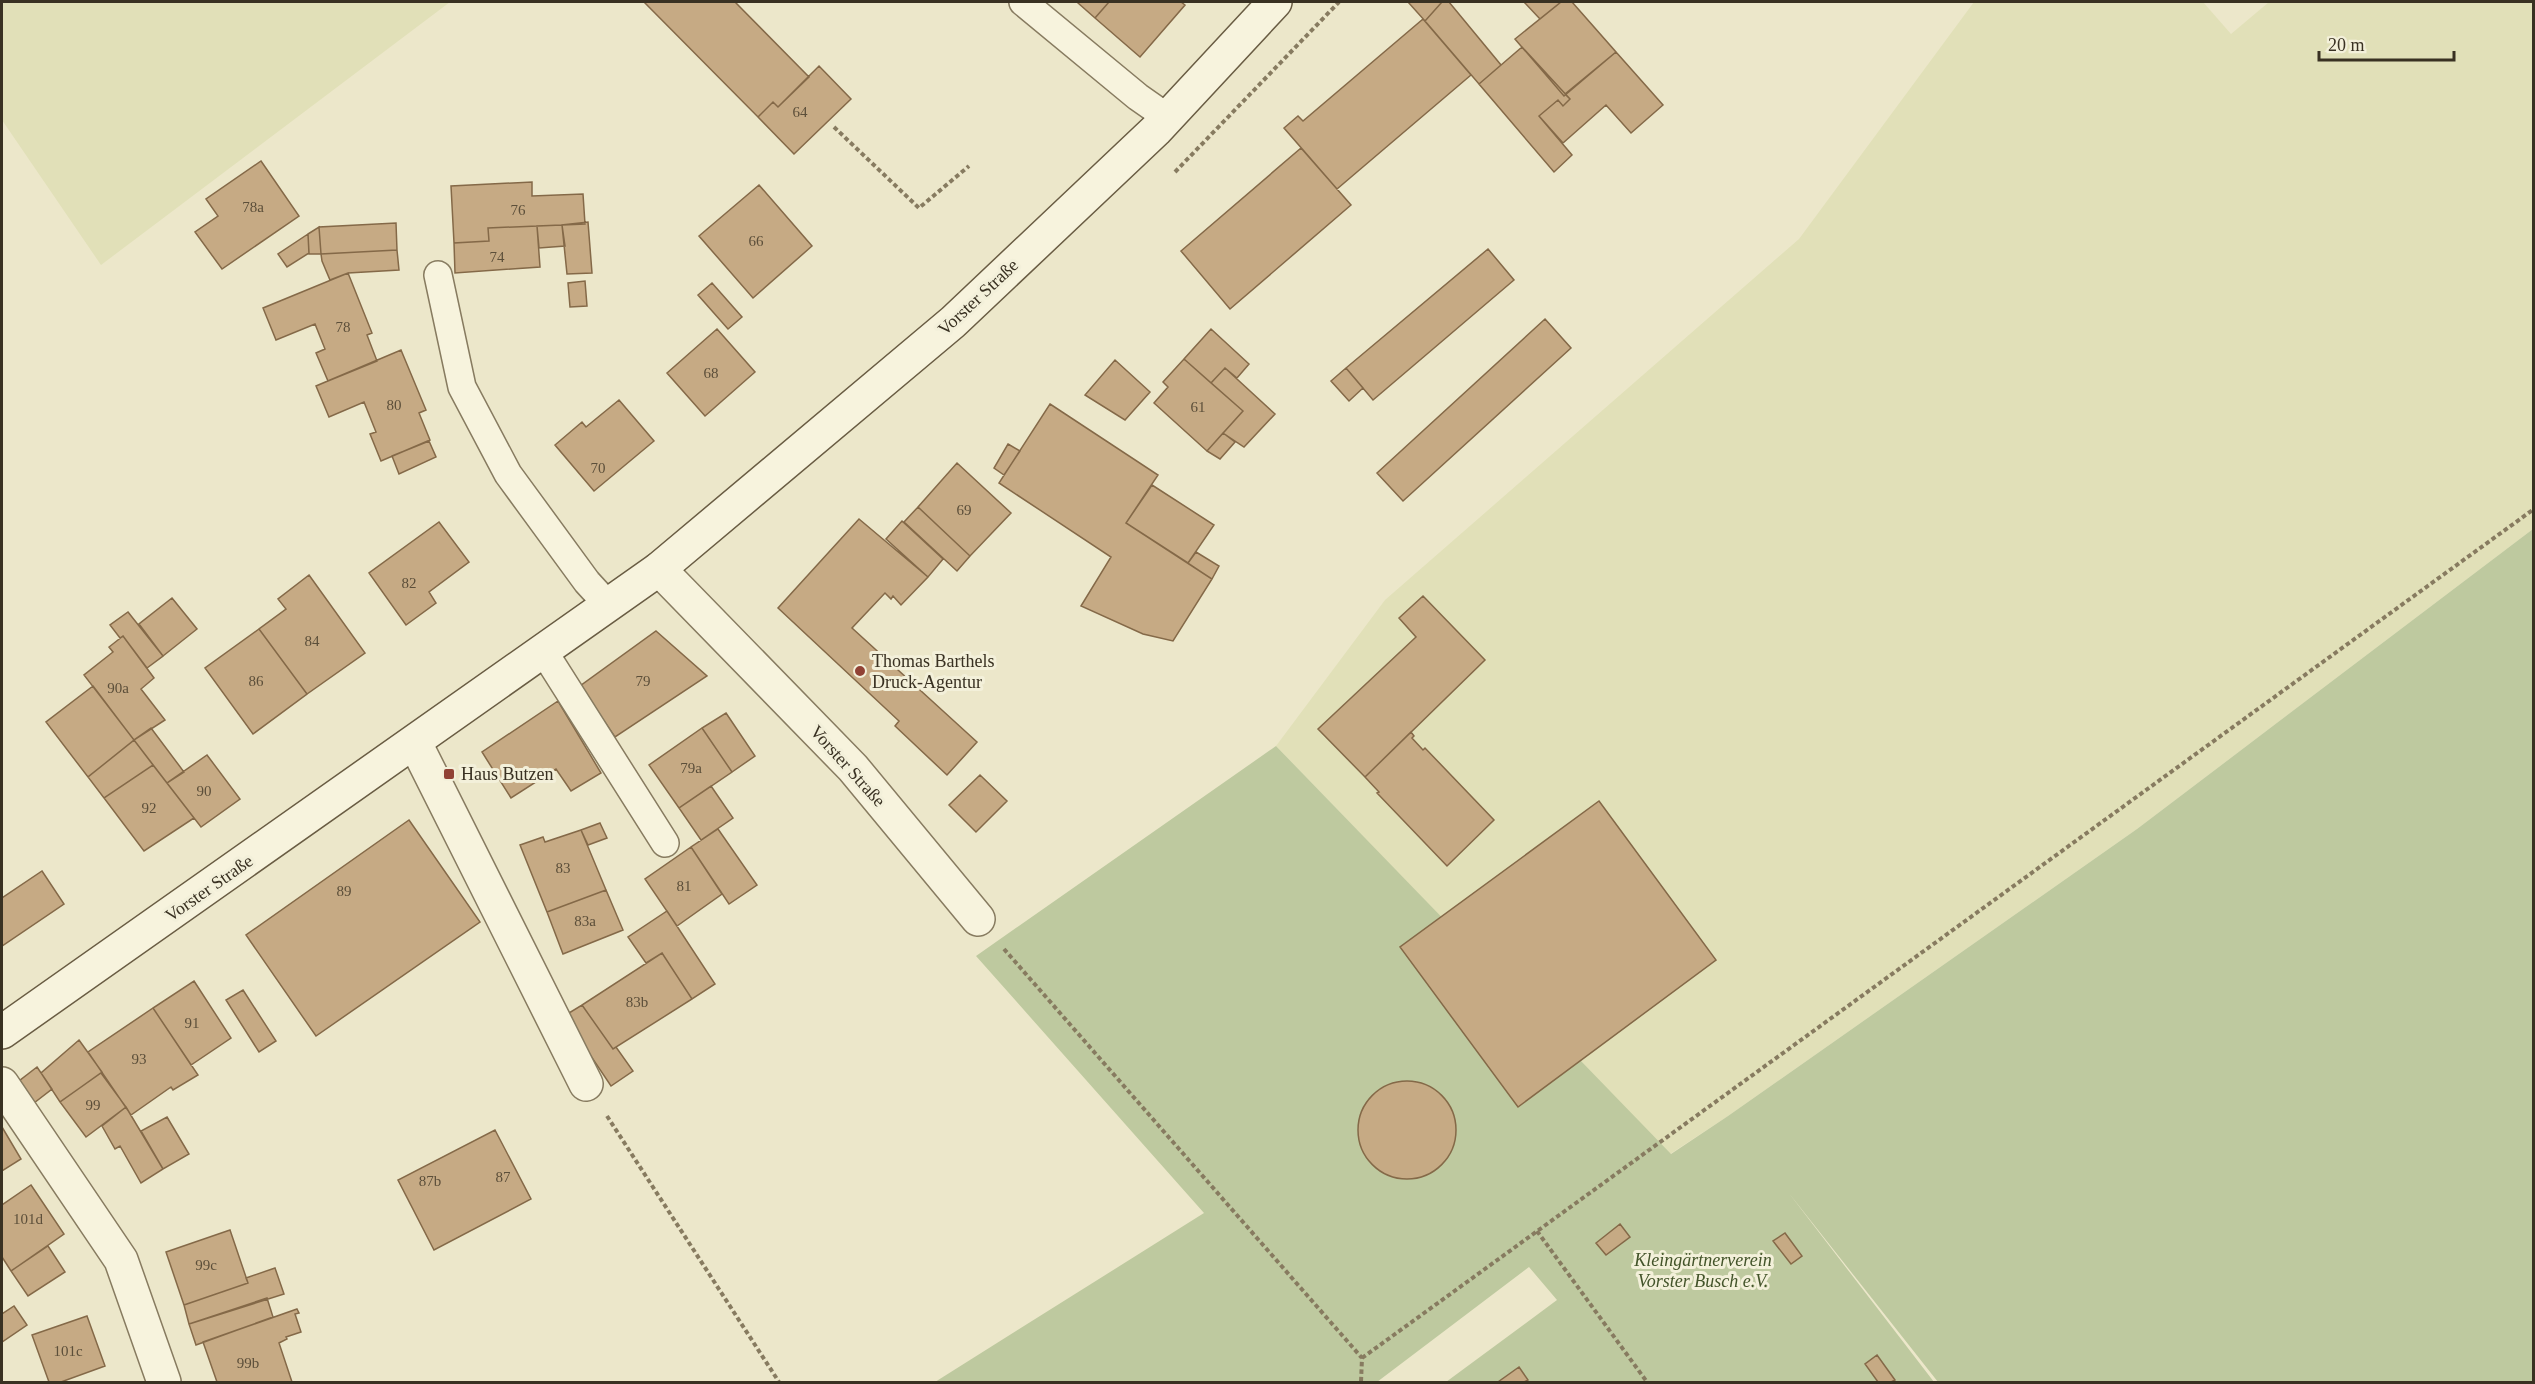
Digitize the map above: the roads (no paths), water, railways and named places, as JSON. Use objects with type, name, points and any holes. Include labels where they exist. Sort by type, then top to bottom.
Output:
[{"type":"main road","name":"Vorster Straße","points":[[2,1032],[659,569],[953,322],[1168,117],[1275,2]]},
{"type":"main road","name":"Vorster Straße","points":[[659,569],[853,768],[978,919]]},
{"type":"main road","points":[[415,742],[586,1084]]},
{"type":"main road","points":[[2,1084],[121,1260],[164,1383]]},
{"type":"lane","points":[[1023,2],[1138,97],[1168,117]]},
{"type":"lane","points":[[438,275],[462,387],[508,474],[587,582],[609,606]]},
{"type":"lane","points":[[544,652],[665,843]]},
{"type":"place","name":"Thomas Barthels Druck-Agentur","points":[[860,671]]},
{"type":"place","name":"Haus Butzen","points":[[449,774]]},
{"type":"park label","name":"Kleingärtnerverein Vorster Busch e.V.","points":[[1703,1270]]}]
